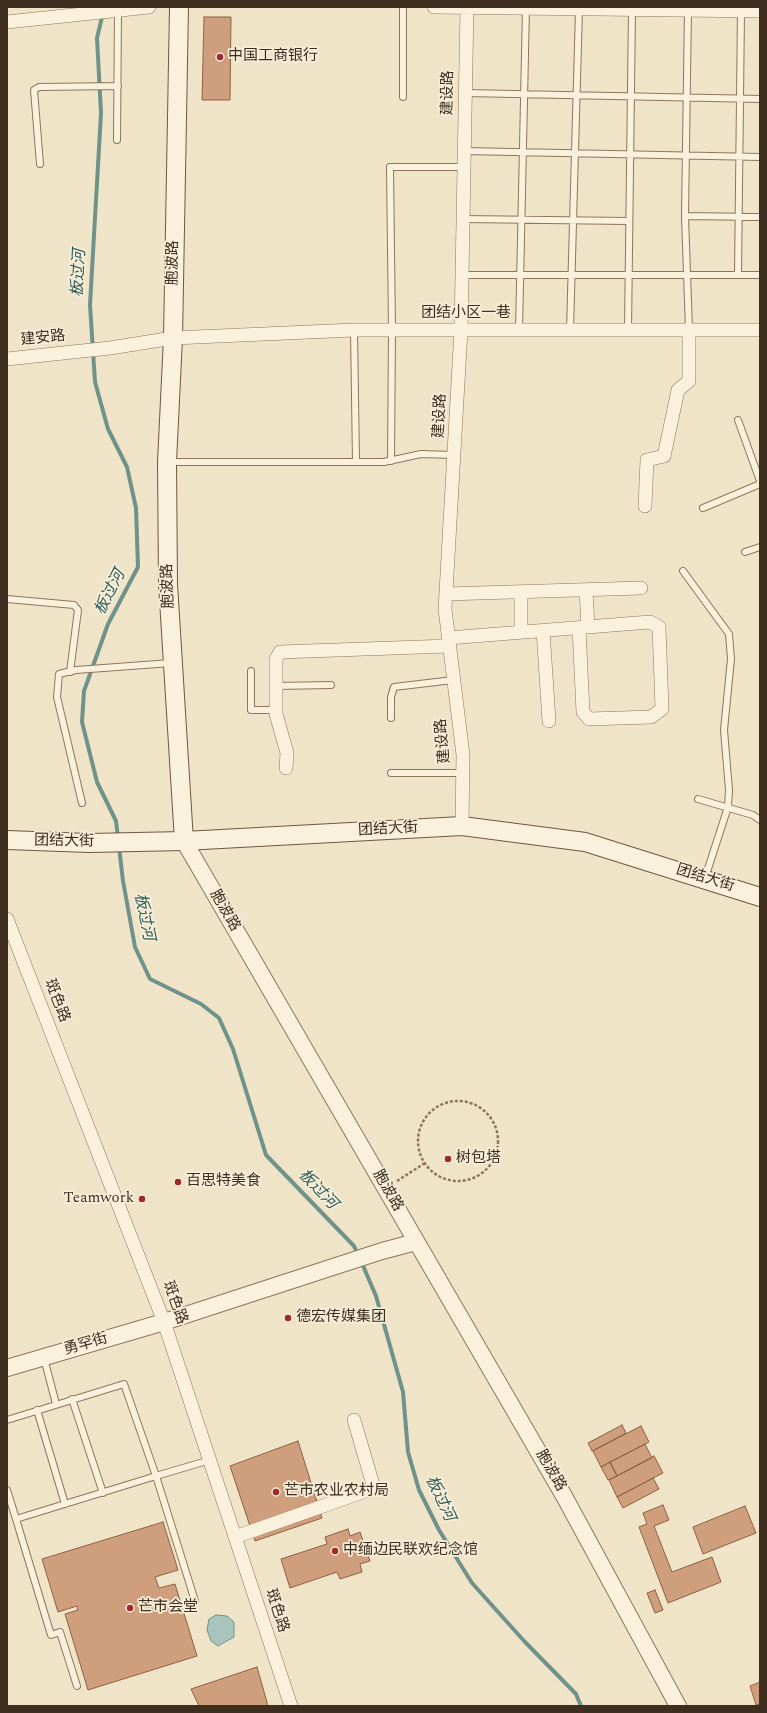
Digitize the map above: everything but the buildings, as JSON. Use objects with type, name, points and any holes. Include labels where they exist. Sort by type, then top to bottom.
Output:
[{"type":"main road","name":"胞波路","points":[[179,7],[173,338],[167,462],[168,584],[184,841]]},
{"type":"main road","name":"团结大街","points":[[7,840],[89,843],[184,841],[462,826],[585,842],[760,896]]},
{"type":"street","points":[[7,22],[86,12],[114,12],[149,7]]},
{"type":"street","points":[[434,7],[741,9],[760,11]]},
{"type":"street","name":"建设路","points":[[462,826],[463,755],[445,608],[461,330],[467,7]]},
{"type":"street","name":"团结小区一巷","points":[[173,338],[354,330],[760,330]]},
{"type":"street","points":[[645,506],[647,460],[664,456],[678,390],[689,381],[689,330]]},
{"type":"street","name":"建安路","points":[[7,359],[110,348],[173,338]]},
{"type":"street","points":[[446,594],[641,588]]},
{"type":"street","points":[[286,768],[287,753],[276,710],[276,659],[280,652],[449,642],[522,632],[543,630],[583,627],[650,622],[659,627],[662,709],[651,717],[589,719],[583,712],[583,627],[586,590]]},
{"type":"street","points":[[521,592],[522,632]]},
{"type":"street","points":[[543,630],[549,721]]},
{"type":"street","name":"胞波路","points":[[184,841],[564,1496],[678,1706]]},
{"type":"street","name":"斑色路","points":[[8,923],[164,1322],[291,1706]]},
{"type":"street","name":"勇罕街","points":[[7,1368],[164,1322],[345,1264],[382,1250],[416,1242]]},
{"type":"street","points":[[235,1537],[374,1488],[354,1420]]},
{"type":"lane","points":[[403,7],[403,97]]},
{"type":"lane","points":[[519,330],[526,8]]},
{"type":"lane","points":[[570,330],[579,8]]},
{"type":"lane","points":[[628,330],[632,8]]},
{"type":"lane","points":[[688,9],[685,216],[689,330]]},
{"type":"lane","points":[[738,275],[741,9]]},
{"type":"lane","points":[[114,12],[118,86],[117,140]]},
{"type":"lane","points":[[40,164],[34,90],[39,87],[118,86]]},
{"type":"lane","points":[[465,93],[760,100]]},
{"type":"lane","points":[[464,151],[760,157]]},
{"type":"lane","points":[[391,461],[392,330],[390,167],[464,167]]},
{"type":"lane","points":[[685,216],[760,217]]},
{"type":"lane","points":[[463,218],[629,221]]},
{"type":"lane","points":[[462,275],[760,275]]},
{"type":"lane","points":[[354,330],[356,462]]},
{"type":"lane","points":[[738,420],[760,481]]},
{"type":"lane","points":[[167,462],[384,462],[421,454],[454,455]]},
{"type":"lane","points":[[703,508],[760,484]]},
{"type":"lane","points":[[745,552],[760,547]]},
{"type":"lane","points":[[682,571],[729,634],[731,659],[724,730],[729,790],[728,807],[704,879]]},
{"type":"lane","points":[[7,599],[74,605],[78,610],[73,671]]},
{"type":"lane","points":[[82,803],[57,696],[59,674],[109,667],[173,663]]},
{"type":"lane","points":[[250,670],[250,710],[276,710]]},
{"type":"lane","points":[[391,718],[391,697],[394,687],[453,680]]},
{"type":"lane","points":[[276,686],[331,685]]},
{"type":"lane","points":[[391,773],[462,773]]},
{"type":"lane","points":[[698,799],[753,815],[760,820]]},
{"type":"lane","points":[[43,1357],[56,1404]]},
{"type":"lane","points":[[7,1420],[124,1384],[156,1476],[195,1601]]},
{"type":"lane","points":[[72,1399],[103,1493]]},
{"type":"lane","points":[[37,1410],[65,1504]]},
{"type":"lane","points":[[16,1519],[210,1460]]},
{"type":"lane","points":[[7,1490],[51,1635],[60,1632],[77,1686]]},
{"type":"path","points":[[460,1100],[473,1104],[485,1111],[493,1122],[498,1134],[498,1148],[493,1160],[485,1170],[474,1178],[462,1181],[449,1180],[437,1175],[425,1163],[421,1156],[418,1143],[419,1130],[425,1118],[434,1108],[447,1102],[460,1100]]},
{"type":"path","points":[[385,1189],[425,1163]]},
{"type":"water","points":[[216,1615],[227,1616],[234,1622],[234,1637],[218,1646],[211,1641],[207,1630],[209,1619]]},
{"type":"waterway","name":"板过河","points":[[103,13],[97,38],[101,113],[90,305],[95,382],[108,429],[127,467],[136,508],[138,567],[108,624],[84,691],[82,722],[97,782],[116,821],[118,838]]},
{"type":"waterway","name":"板过河","points":[[119,847],[123,881],[135,947],[150,979],[201,1004],[219,1018],[233,1049],[266,1155],[354,1246],[358,1255]]},
{"type":"waterway","name":"板过河","points":[[361,1261],[376,1296],[403,1392],[408,1452],[419,1490],[439,1530],[472,1583],[525,1642],[576,1694],[581,1706]]},
{"type":"place","name":"中国工商银行","points":[[220,57]]},
{"type":"place","name":"树包塔","points":[[448,1159]]},
{"type":"place","name":"百思特美食","points":[[178,1182]]},
{"type":"place","name":"Teamwork","points":[[142,1199]]},
{"type":"place","name":"德宏传媒集团","points":[[288,1318]]},
{"type":"place","name":"芒市农业农村局","points":[[276,1492]]},
{"type":"place","name":"中缅边民联欢纪念馆","points":[[335,1551]]},
{"type":"place","name":"芒市会堂","points":[[130,1608]]}]
